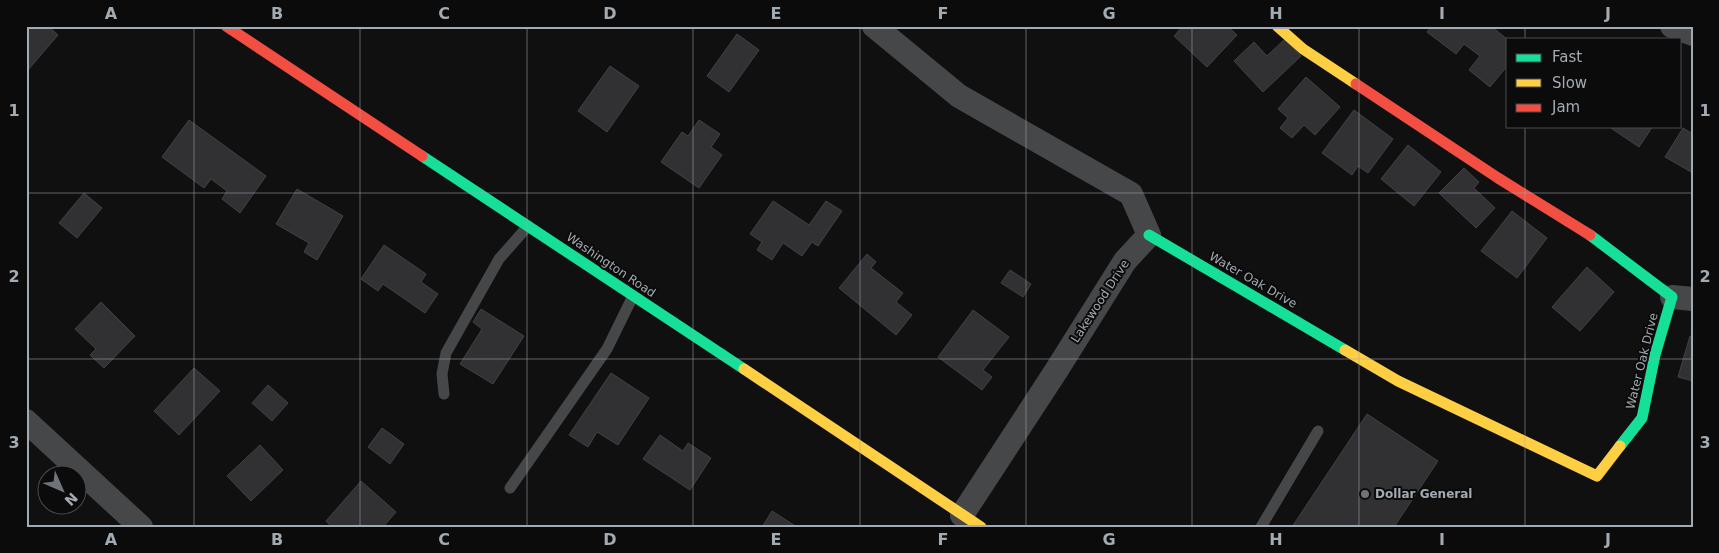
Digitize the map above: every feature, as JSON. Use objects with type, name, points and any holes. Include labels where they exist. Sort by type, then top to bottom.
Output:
[{"type":"street","name":"Washington Road","points":[[226,26],[972,521]]},
{"type":"street","points":[[874,26],[959,96],[1131,194],[1149,235]]},
{"type":"street","name":"Water Oak Drive","points":[[1149,235],[1398,381],[1597,476],[1642,418],[1655,355],[1682,298],[1590,234],[1498,178],[1303,49],[1277,26]]},
{"type":"street","points":[[1672,26],[1693,34]]},
{"type":"street","name":"Lakewood Drive","points":[[972,521],[1056,371],[1125,261],[1149,235]]},
{"type":"street","points":[[26,421],[141,527]]},
{"type":"lane","points":[[444,394],[442,374],[446,353],[499,259],[528,226]]},
{"type":"lane","points":[[510,488],[607,349],[633,296]]},
{"type":"lane","points":[[1261,527],[1318,431]]},
{"type":"building","points":[[26,26],[48,26],[58,35],[28,70],[26,68]]},
{"type":"building","points":[[1183,26],[1227,26],[1237,35],[1207,67],[1174,36]]},
{"type":"building","points":[[1432,26],[1491,26],[1506,38],[1506,67],[1490,87],[1469,70],[1480,56],[1464,44],[1456,54],[1427,32]]},
{"type":"building","points":[[737,34],[759,50],[729,92],[707,76]]},
{"type":"building","points":[[1285,39],[1301,56],[1263,92],[1234,61],[1254,42],[1267,56]]},
{"type":"building","points":[[610,66],[639,86],[607,132],[578,111]]},
{"type":"building","points":[[1306,77],[1340,107],[1315,135],[1304,125],[1292,138],[1280,128],[1288,118],[1278,109]]},
{"type":"building","points":[[1354,110],[1393,139],[1368,173],[1358,166],[1352,175],[1322,153]]},
{"type":"building","points":[[189,120],[266,176],[240,213],[222,199],[227,191],[211,179],[204,188],[162,157]]},
{"type":"building","points":[[699,120],[720,134],[711,147],[722,155],[699,188],[661,162],[682,132],[688,136]]},
{"type":"building","points":[[1611,128],[1652,128],[1639,147]]},
{"type":"building","points":[[1683,128],[1693,134],[1693,173],[1665,157]]},
{"type":"building","points":[[1408,145],[1441,172],[1414,206],[1381,179]]},
{"type":"building","points":[[1464,168],[1479,182],[1474,188],[1495,208],[1476,228],[1439,193]]},
{"type":"building","points":[[297,189],[343,216],[317,260],[304,252],[309,243],[276,224]]},
{"type":"building","points":[[84,193],[102,208],[77,238],[59,223]]},
{"type":"building","points":[[773,201],[809,225],[826,201],[842,211],[818,246],[812,242],[802,256],[783,243],[772,260],[757,250],[762,242],[750,234]]},
{"type":"building","points":[[1512,211],[1547,238],[1517,278],[1481,251]]},
{"type":"building","points":[[384,245],[426,274],[421,282],[438,294],[425,313],[383,284],[378,291],[361,279]]},
{"type":"building","points":[[867,254],[876,262],[871,268],[903,293],[896,302],[912,315],[896,335],[839,288]]},
{"type":"building","points":[[1587,267],[1614,292],[1580,331],[1552,307]]},
{"type":"building","points":[[1010,270],[1031,284],[1023,297],[1001,283]]},
{"type":"building","points":[[101,302],[135,336],[104,368],[90,355],[96,349],[75,329]]},
{"type":"building","points":[[481,309],[524,336],[493,384],[460,364],[482,329],[473,322]]},
{"type":"building","points":[[973,310],[1009,337],[983,370],[992,377],[982,390],[938,357]]},
{"type":"building","points":[[1690,336],[1693,337],[1693,381],[1678,377]]},
{"type":"building","points":[[194,368],[220,391],[179,435],[154,411]]},
{"type":"building","points":[[611,373],[649,398],[618,445],[597,432],[588,447],[569,435]]},
{"type":"building","points":[[268,385],[288,403],[272,421],[252,403]]},
{"type":"building","name":"Dollar General","points":[[1367,414],[1438,461],[1394,527],[1292,527]]},
{"type":"building","points":[[382,428],[404,444],[390,464],[368,447]]},
{"type":"building","points":[[660,435],[683,451],[688,443],[711,458],[690,490],[643,459]]},
{"type":"building","points":[[260,445],[283,470],[251,501],[227,476]]},
{"type":"building","points":[[361,481],[396,512],[383,527],[332,527],[326,521]]},
{"type":"building","points":[[772,511],[797,527],[762,527]]},
{"type":"traffic: fast","points":[[422,156],[744,369]]},
{"type":"traffic: fast","points":[[1149,235],[1345,350]]},
{"type":"traffic: fast","points":[[1590,235],[1672,297],[1655,355],[1642,418],[1620,446]]},
{"type":"traffic: slow","points":[[1277,26],[1303,49],[1356,84]]},
{"type":"traffic: slow","points":[[1345,350],[1398,381],[1597,476],[1620,446]]},
{"type":"traffic: slow","points":[[744,369],[981,527]]},
{"type":"traffic: jam","points":[[226,26],[422,156]]},
{"type":"traffic: jam","points":[[1356,84],[1498,178],[1590,235]]},
{"type":"place","name":"Dollar General","points":[[1365,494]]}]
